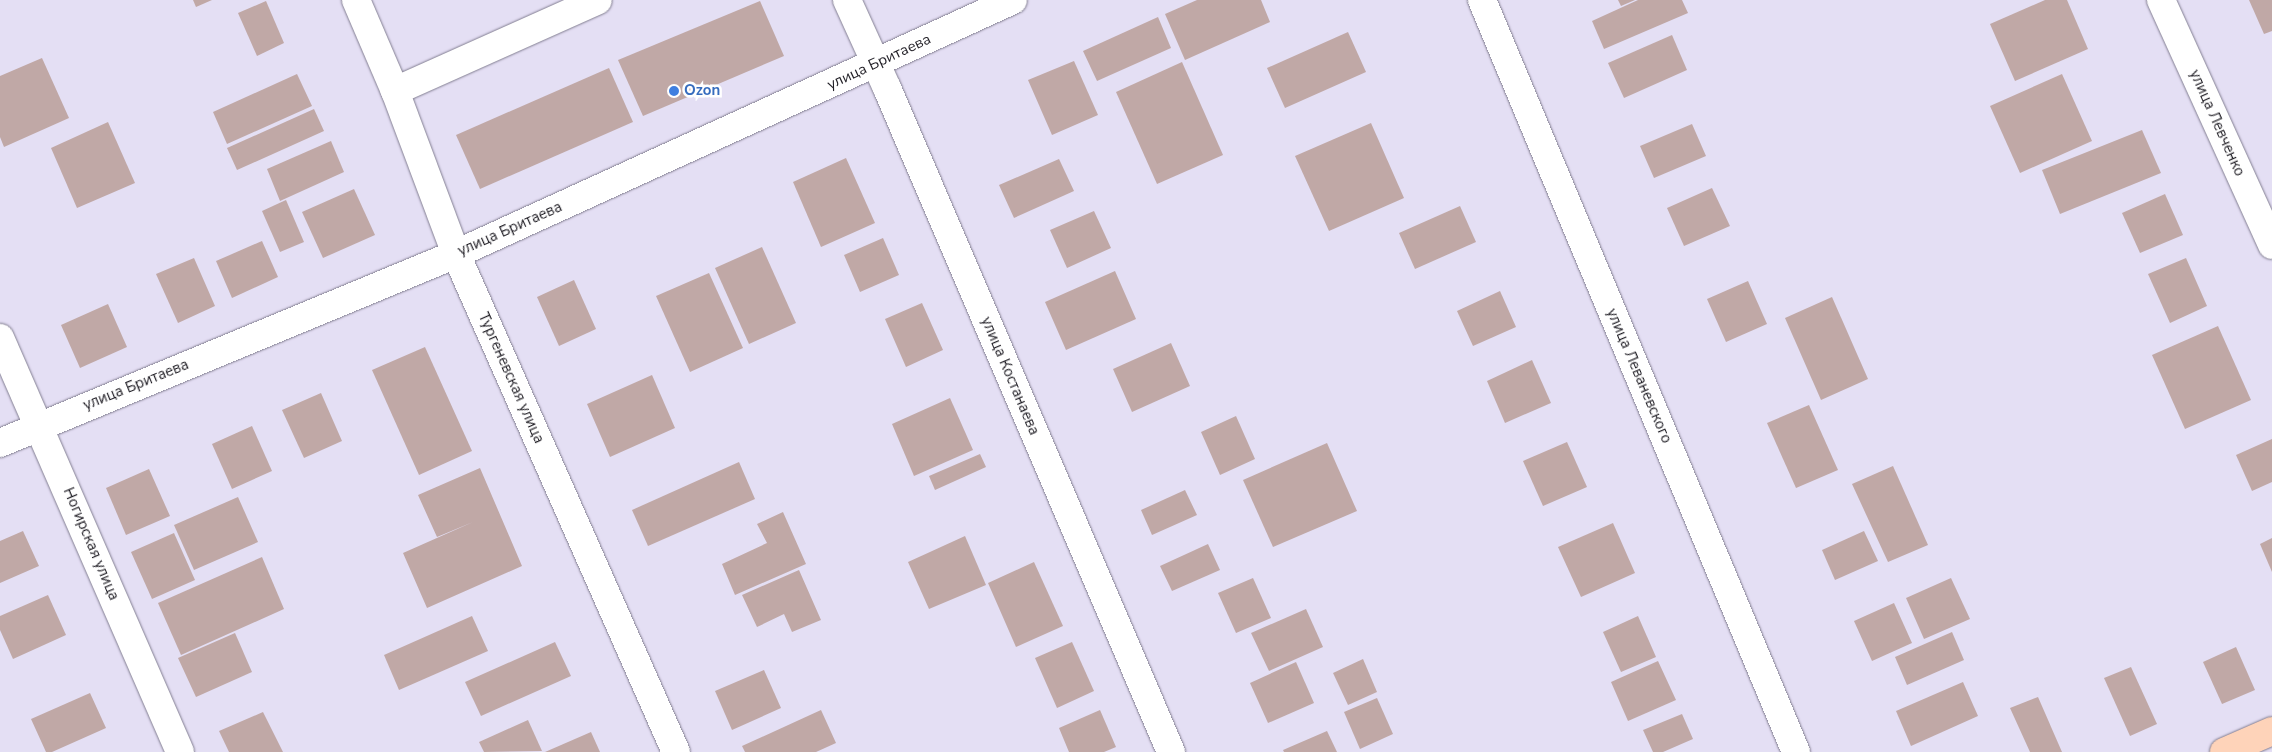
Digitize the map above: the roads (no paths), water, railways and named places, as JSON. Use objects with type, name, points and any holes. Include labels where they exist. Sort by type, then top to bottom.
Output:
[{"type":"main road","points":[[2224,752],[2272,731]]},
{"type":"street","name":"Тургеневская улица","points":[[356,0],[395,91],[456,254],[676,752]]},
{"type":"street","points":[[395,91],[598,0]]},
{"type":"street","name":"улица Костанаева","points":[[847,0],[877,64],[1171,752]]},
{"type":"street","name":"улица Бритаева","points":[[0,443],[39,425],[456,254],[877,64],[1013,0]]},
{"type":"street","name":"улица Леваневского","points":[[1482,0],[1796,752]]},
{"type":"street","name":"улица Левченко","points":[[2161,0],[2272,245]]},
{"type":"street","name":"Ногирская улица","points":[[0,338],[180,752]]},
{"type":"place","name":"Ozon","points":[[674,91]]}]
